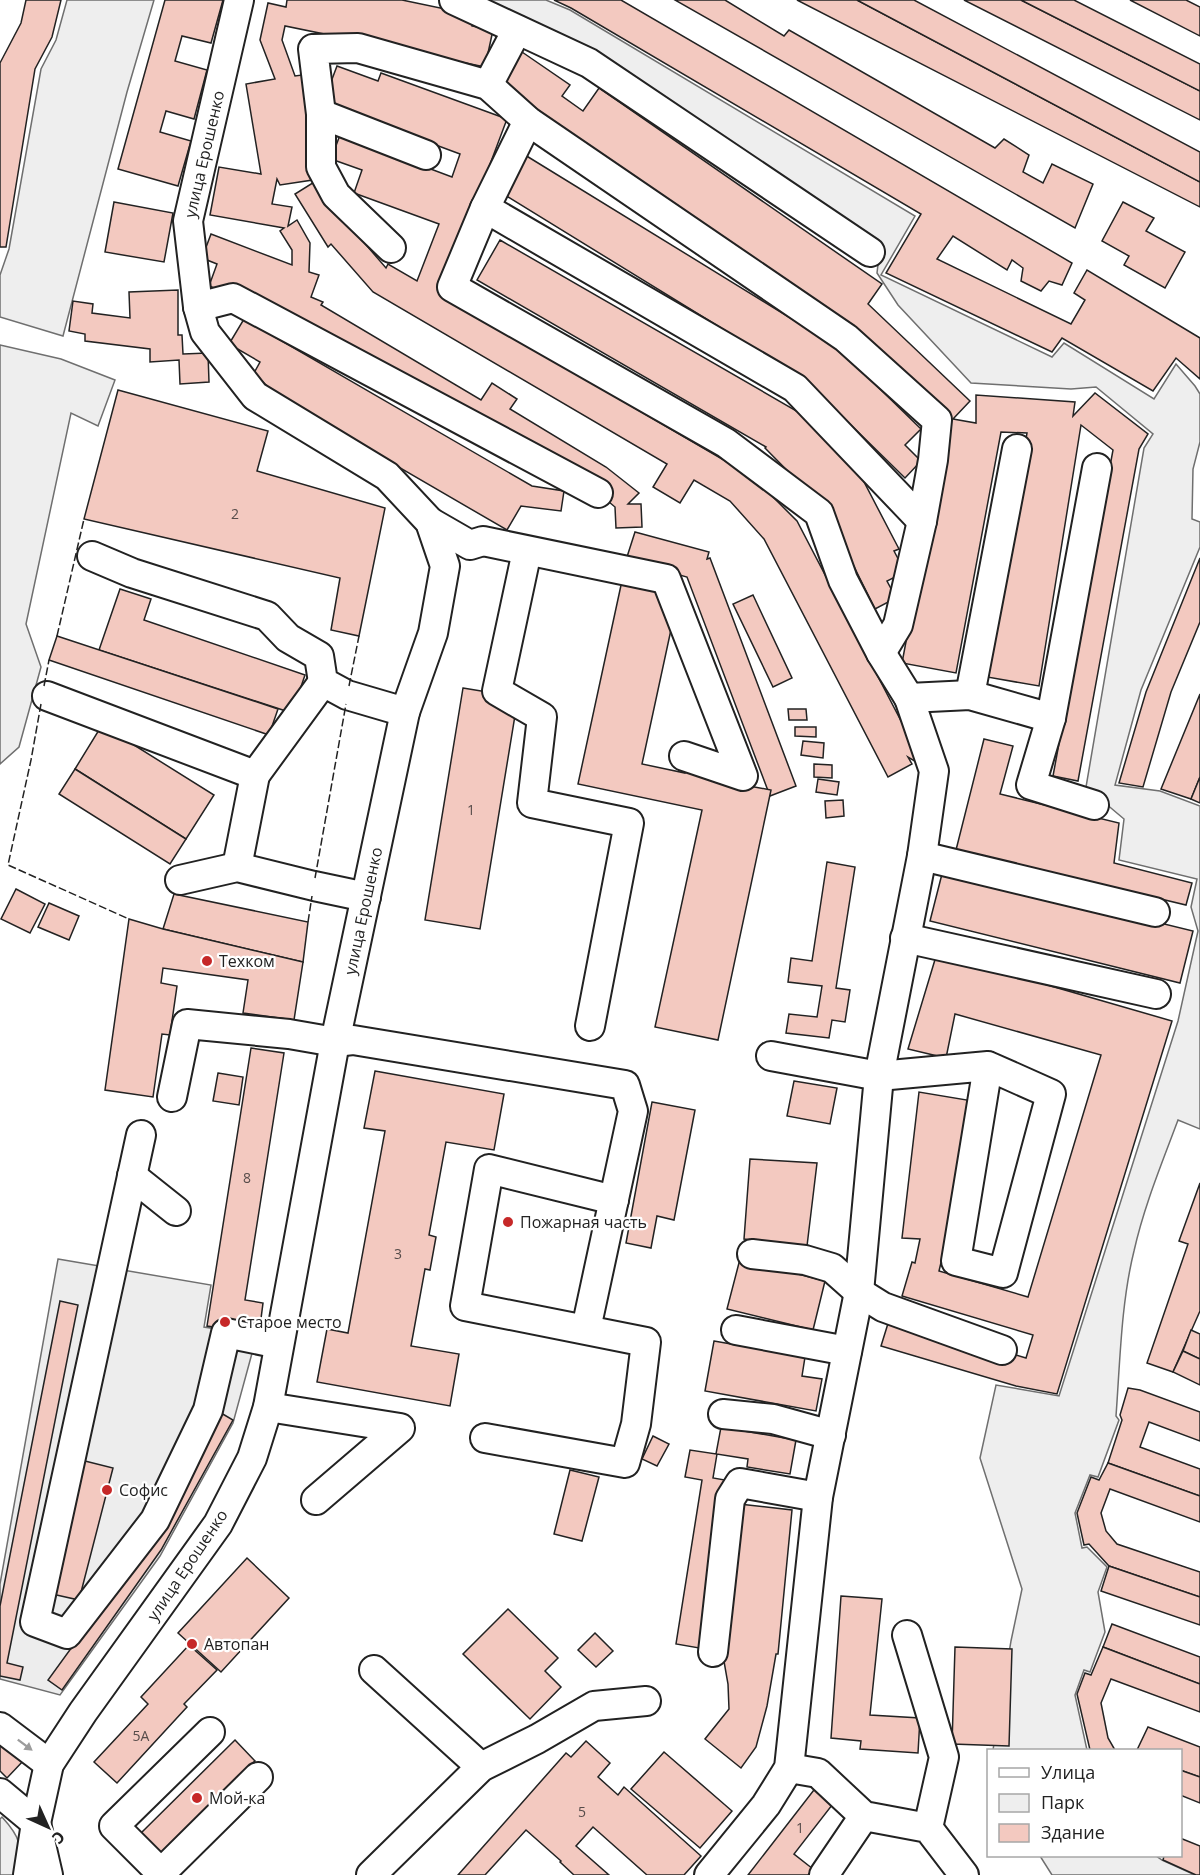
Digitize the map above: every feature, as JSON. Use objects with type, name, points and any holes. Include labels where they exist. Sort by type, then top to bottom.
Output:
[{"type":"street","name":"улица Ерошенко","points":[[28,1875],[36,1823],[49,1764],[83,1712],[218,1524],[252,1458],[268,1407],[335,1042],[405,712],[434,633],[445,566],[430,522],[387,476],[255,396],[205,332],[198,307],[188,221],[239,0]]},
{"type":"street","points":[[454,0],[589,63],[870,252]]},
{"type":"street","points":[[488,86],[517,30]]},
{"type":"street","points":[[391,248],[336,195],[321,167],[321,114],[313,49],[358,48],[488,86],[528,121],[846,338],[937,420],[933,460],[922,521],[898,625],[881,653]]},
{"type":"street","points":[[321,114],[426,155]]},
{"type":"street","points":[[528,121],[485,208],[452,287],[726,443],[819,513],[843,580],[881,653],[909,698],[934,771],[922,856],[879,1076],[859,1292],[818,1497],[789,1768],[766,1805],[708,1875]]},
{"type":"street","points":[[485,208],[795,388],[922,521]]},
{"type":"street","points":[[198,307],[233,298],[598,493]]},
{"type":"street","points":[[970,695],[1017,449]]},
{"type":"street","points":[[1094,805],[1031,785],[1051,718],[1097,468]]},
{"type":"street","points":[[430,522],[470,545],[483,541],[666,579],[743,776],[684,756]]},
{"type":"street","points":[[527,551],[497,691],[542,717],[532,803],[629,823],[590,1026]]},
{"type":"street","points":[[92,556],[132,573],[267,616],[288,639],[319,656],[323,682],[255,775],[237,867]]},
{"type":"street","points":[[323,682],[347,695],[405,712]]},
{"type":"street","points":[[909,698],[970,695],[1051,718]]},
{"type":"street","points":[[47,696],[255,775]]},
{"type":"street","points":[[922,856],[1155,912]]},
{"type":"street","points":[[180,880],[237,867],[366,897]]},
{"type":"street","points":[[905,938],[1156,994]]},
{"type":"street","points":[[172,1097],[187,1024],[289,1034],[335,1042],[353,1040],[625,1085],[633,1111],[586,1329]]},
{"type":"street","points":[[771,1056],[879,1076],[988,1066],[1052,1094],[1003,1272],[956,1261],[988,1066]]},
{"type":"street","points":[[141,1135],[35,1622],[67,1634],[155,1520],[208,1410],[226,1333],[279,1344]]},
{"type":"street","points":[[485,1438],[625,1463],[636,1424],[646,1342],[465,1305],[489,1169],[614,1200]]},
{"type":"street","points":[[132,1176],[176,1212]]},
{"type":"street","points":[[752,1254],[805,1260],[832,1268],[859,1292],[883,1307],[1002,1350]]},
{"type":"street","points":[[736,1330],[847,1351]]},
{"type":"street","points":[[268,1407],[400,1428],[316,1500]]},
{"type":"street","points":[[723,1414],[774,1419],[831,1435]]},
{"type":"street","points":[[712,1652],[730,1499],[740,1483],[818,1497]]},
{"type":"street","points":[[907,1635],[944,1757],[928,1828]]},
{"type":"street","points":[[374,1670],[481,1767]]},
{"type":"street","points":[[371,1875],[481,1767],[537,1739],[594,1706],[646,1701]]},
{"type":"street","points":[[0,1727],[49,1764]]},
{"type":"street","points":[[210,1732],[114,1826],[160,1874],[258,1777]]},
{"type":"street","points":[[789,1768],[818,1773],[864,1816],[928,1828],[964,1875]]},
{"type":"street","points":[[0,1793],[36,1823],[48,1875]]},
{"type":"street","points":[[824,1875],[864,1816]]},
{"type":"green space","points":[[67,0],[154,0],[127,92],[63,336],[0,317],[0,275],[9,249],[41,69],[56,40]]},
{"type":"green space","points":[[472,0],[546,0],[570,10],[915,216],[881,275],[1052,357],[1064,343],[1154,399],[1176,364],[1200,394],[1200,442],[1193,469],[1192,519],[1200,522],[1200,547],[1141,690],[1115,785],[1160,791],[1200,806],[1200,1129],[1178,1120],[1148,1201],[1138,1234],[1126,1291],[1116,1416],[1119,1420],[1098,1477],[1090,1475],[1075,1513],[1082,1548],[1087,1547],[1107,1567],[1098,1592],[1105,1632],[1090,1672],[1084,1670],[1075,1695],[1087,1749],[993,1749],[1022,1589],[980,1458],[996,1385],[1059,1396],[1178,1021],[1198,931],[1191,907],[1197,879],[1119,860],[1124,819],[1086,787],[1144,448],[1153,434],[1096,387],[1071,389],[971,383],[898,305],[877,273],[880,248]]},
{"type":"green space","points":[[0,345],[61,359],[115,380],[98,426],[71,413],[26,624],[41,667],[19,747],[0,764]]},
{"type":"green space","points":[[2,1817],[14,1832],[19,1844],[18,1875],[0,1875],[0,1819]]},
{"type":"green space","points":[[1041,1857],[1158,1857],[1195,1875],[1052,1875]]},
{"type":"shaded area","name":"Софис","points":[[58,1259],[211,1285],[204,1327],[257,1335],[233,1423],[160,1556],[60,1695],[0,1679],[0,1584]]},
{"type":"building","points":[[26,0],[61,0],[52,37],[35,69],[6,247],[0,247],[0,63],[21,23]]},
{"type":"building","points":[[165,0],[223,0],[211,43],[182,36],[175,61],[207,70],[194,119],[166,111],[160,132],[191,141],[178,186],[118,169]]},
{"type":"building","points":[[287,0],[402,0],[474,15],[472,26],[493,30],[485,67],[285,26],[282,40],[295,76],[302,75],[319,179],[280,185],[277,179],[272,204],[292,207],[288,226],[297,220],[310,243],[309,272],[319,275],[311,297],[323,302],[321,305],[481,400],[492,383],[517,399],[510,409],[606,467],[639,493],[628,504],[641,504],[642,527],[616,528],[615,507],[596,491],[306,323],[209,286],[217,264],[202,258],[211,234],[292,265],[292,250],[280,231],[284,228],[210,215],[219,167],[261,174],[246,84],[275,79],[260,40],[268,3],[286,7]]},
{"type":"building","points":[[554,0],[621,0],[1072,263],[1062,285],[1049,281],[1041,291],[1021,281],[1023,268],[1012,260],[1007,270],[953,236],[937,259],[1071,324],[1085,300],[1074,293],[1087,270],[1200,338],[1200,379],[1176,358],[1153,391],[1062,338],[1052,352],[886,273],[921,214]]},
{"type":"building","points":[[675,0],[725,0],[784,36],[789,30],[995,148],[1004,139],[1029,155],[1023,172],[1043,183],[1052,164],[1093,184],[1075,228]]},
{"type":"building","points":[[797,0],[857,0],[1200,182],[1200,207]]},
{"type":"building","points":[[857,0],[914,0],[1200,152],[1200,182]]},
{"type":"building","points":[[964,0],[1021,0],[1200,91],[1200,120]]},
{"type":"building","points":[[1021,0],[1074,0],[1200,64],[1200,91]]},
{"type":"building","points":[[1130,0],[1186,0],[1200,7],[1200,36]]},
{"type":"building","points":[[522,52],[570,85],[562,96],[583,111],[599,88],[882,284],[868,304],[970,401],[953,419],[976,423],[976,395],[1075,402],[1073,416],[1095,393],[1148,434],[1139,449],[1078,781],[1053,776],[1113,450],[1081,425],[1039,686],[987,677],[1027,433],[1001,432],[956,673],[902,663],[948,418],[498,87]]},
{"type":"building","points":[[337,66],[378,81],[381,73],[507,119],[441,295],[753,477],[797,521],[913,744],[918,763],[908,757],[912,764],[888,777],[764,539],[730,501],[694,480],[680,503],[653,487],[667,464],[373,292],[331,244],[328,247],[295,194],[319,179],[349,225],[386,268],[388,264],[417,281],[439,224],[354,193],[362,170],[331,159],[340,135],[452,177],[460,154],[323,103]]},
{"type":"building","points":[[525,155],[836,346],[921,429],[905,445],[921,461],[905,478],[804,379],[500,192]]},
{"type":"building","points":[[114,202],[173,213],[164,262],[105,252]]},
{"type":"building","points":[[1123,202],[1154,218],[1146,231],[1185,252],[1165,288],[1124,265],[1129,256],[1102,241]]},
{"type":"building","points":[[500,240],[800,413],[863,480],[899,549],[894,551],[905,572],[887,581],[896,598],[875,609],[826,510],[766,447],[477,280]]},
{"type":"building","points":[[178,290],[178,335],[182,335],[183,354],[208,353],[209,382],[180,384],[179,360],[150,362],[150,349],[85,341],[85,334],[69,331],[73,301],[93,304],[92,313],[130,318],[129,292]]},
{"type":"building","points":[[244,319],[532,486],[564,491],[561,511],[521,506],[507,530],[278,397],[254,373],[260,362],[229,344]]},
{"type":"building","points":[[118,390],[268,431],[257,471],[385,508],[359,636],[331,630],[340,578],[84,519]]},
{"type":"building","points":[[635,532],[709,552],[707,559],[710,558],[796,786],[770,796],[687,577],[626,560]]},
{"type":"building","points":[[1200,558],[1200,622],[1171,692],[1143,787],[1119,783],[1146,692]]},
{"type":"building","points":[[623,576],[680,588],[642,764],[685,773],[688,763],[711,779],[771,790],[718,1040],[655,1027],[702,810],[578,784]]},
{"type":"building","points":[[120,589],[151,599],[144,620],[305,675],[292,713],[99,650]]},
{"type":"building","points":[[753,595],[792,678],[773,687],[733,604]]},
{"type":"building","points":[[57,636],[278,709],[269,735],[49,660]]},
{"type":"building","points":[[463,688],[518,697],[480,929],[425,920]]},
{"type":"building","points":[[1200,694],[1200,777],[1191,799],[1161,789]]},
{"type":"building","points":[[788,709],[806,709],[807,720],[789,720]]},
{"type":"building","points":[[102,725],[214,795],[186,839],[75,769]]},
{"type":"building","points":[[795,727],[816,727],[816,737],[795,736]]},
{"type":"building","points":[[984,739],[1013,746],[1000,794],[1119,823],[1114,863],[1192,883],[1186,905],[956,850]]},
{"type":"building","points":[[803,741],[824,743],[823,758],[801,755]]},
{"type":"building","points":[[814,764],[832,765],[832,778],[814,777]]},
{"type":"building","points":[[75,769],[186,839],[170,864],[59,794]]},
{"type":"building","points":[[1200,777],[1200,803],[1191,799]]},
{"type":"building","points":[[818,779],[839,782],[837,795],[816,792]]},
{"type":"building","points":[[843,800],[844,816],[826,818],[825,801]]},
{"type":"building","points":[[827,862],[855,867],[836,988],[850,990],[845,1022],[832,1020],[829,1038],[786,1033],[789,1014],[817,1017],[822,986],[788,982],[791,958],[812,961]]},
{"type":"building","points":[[943,870],[1193,931],[1180,983],[930,921]]},
{"type":"building","points":[[16,889],[45,904],[30,933],[1,919]]},
{"type":"building","points":[[174,894],[308,922],[303,962],[163,929]]},
{"type":"building","points":[[49,903],[79,916],[69,940],[38,927]]},
{"type":"building","points":[[129,919],[303,962],[294,1020],[243,1013],[248,980],[163,968],[161,983],[177,986],[170,1035],[162,1034],[153,1097],[105,1090]]},
{"type":"building","points":[[937,953],[1172,1021],[1057,1394],[1016,1386],[881,1346],[890,1317],[1026,1358],[1033,1335],[902,1296],[912,1262],[915,1263],[920,1239],[902,1238],[919,1092],[979,1102],[939,1271],[1028,1297],[1101,1055],[955,1014],[946,1058],[908,1049]]},
{"type":"building","points":[[251,1048],[284,1053],[245,1300],[263,1303],[259,1334],[207,1326]]},
{"type":"building","points":[[375,1071],[504,1094],[494,1150],[446,1142],[429,1235],[436,1237],[430,1270],[425,1269],[411,1346],[459,1354],[450,1406],[317,1382],[327,1329],[348,1333],[385,1131],[364,1128]]},
{"type":"building","points":[[218,1073],[243,1077],[239,1105],[213,1101]]},
{"type":"building","points":[[794,1081],[837,1088],[830,1124],[787,1116]]},
{"type":"building","points":[[652,1102],[695,1110],[674,1220],[657,1216],[651,1248],[626,1243]]},
{"type":"building","points":[[750,1159],[817,1163],[807,1246],[744,1239]]},
{"type":"building","points":[[1200,1183],[1200,1311],[1173,1372],[1147,1363],[1188,1244],[1179,1241]]},
{"type":"building","points":[[740,1259],[825,1281],[813,1330],[727,1309]]},
{"type":"building","points":[[60,1301],[78,1305],[7,1663],[23,1667],[20,1680],[0,1676],[0,1606]]},
{"type":"building","points":[[1191,1330],[1200,1334],[1200,1359],[1183,1351]]},
{"type":"building","points":[[714,1341],[805,1357],[802,1376],[822,1379],[816,1411],[705,1391]]},
{"type":"building","points":[[1183,1351],[1200,1359],[1200,1385],[1173,1372]]},
{"type":"building","points":[[1128,1388],[1140,1390],[1200,1412],[1200,1441],[1149,1422],[1140,1447],[1200,1469],[1200,1496],[1108,1463],[1122,1420],[1120,1415]]},
{"type":"building","points":[[221,1413],[233,1420],[161,1550],[62,1690],[48,1680],[149,1541]]},
{"type":"building","points":[[721,1427],[796,1440],[790,1474],[747,1467],[748,1459],[717,1454],[713,1478],[725,1480],[699,1648],[676,1644],[702,1480],[685,1477],[690,1450],[716,1454]]},
{"type":"building","points":[[653,1436],[669,1444],[657,1466],[642,1459]]},
{"type":"building","points":[[77,1459],[113,1468],[79,1600],[43,1592]]},
{"type":"building","points":[[1108,1463],[1200,1496],[1200,1522],[1110,1489],[1101,1513],[1106,1531],[1117,1544],[1200,1572],[1200,1597],[1109,1566],[1089,1544],[1084,1545],[1077,1513],[1091,1477],[1099,1480]]},
{"type":"building","points":[[570,1470],[599,1477],[582,1541],[554,1534]]},
{"type":"building","points":[[739,1504],[792,1510],[778,1654],[776,1654],[767,1706],[756,1747],[741,1768],[705,1739],[729,1709],[728,1684],[722,1650]]},
{"type":"building","points":[[247,1558],[289,1598],[221,1672],[178,1633]]},
{"type":"building","points":[[1109,1566],[1200,1597],[1200,1625],[1101,1591]]},
{"type":"building","points":[[841,1596],[882,1599],[870,1715],[920,1718],[918,1753],[860,1749],[861,1741],[831,1738]]},
{"type":"building","points":[[508,1609],[558,1658],[545,1671],[561,1687],[530,1719],[463,1654]]},
{"type":"building","points":[[1112,1624],[1200,1657],[1200,1684],[1103,1647]]},
{"type":"building","points":[[595,1633],[613,1651],[596,1667],[578,1650]]},
{"type":"building","points":[[189,1645],[217,1670],[184,1704],[187,1707],[117,1783],[94,1762],[148,1704],[141,1697]]},
{"type":"building","points":[[955,1647],[1012,1649],[1009,1746],[952,1744]]},
{"type":"building","points":[[1103,1647],[1200,1684],[1200,1712],[1111,1679],[1101,1703],[1108,1738],[1114,1749],[1090,1749],[1077,1694],[1085,1673],[1091,1675]]},
{"type":"building","points":[[1148,1727],[1200,1747],[1200,1777],[1182,1771],[1182,1749],[1137,1749]]},
{"type":"building","points":[[0,1737],[24,1760],[7,1778],[0,1771]]},
{"type":"building","name":"Мой-ка","points":[[235,1740],[255,1761],[159,1856],[139,1835]]},
{"type":"building","points":[[586,1741],[610,1763],[598,1777],[618,1795],[624,1787],[701,1856],[684,1875],[647,1875],[593,1827],[576,1846],[609,1875],[574,1875],[526,1830],[485,1875],[458,1875],[566,1753],[571,1757]]},
{"type":"building","points":[[664,1752],[732,1811],[700,1848],[631,1789]]},
{"type":"building","points":[[1182,1771],[1200,1777],[1200,1803],[1182,1796]]},
{"type":"building","points":[[817,1786],[836,1800],[794,1854],[813,1869],[808,1875],[748,1875]]},
{"type":"building","points":[[1182,1839],[1200,1846],[1200,1875],[1196,1875],[1163,1860],[1164,1857],[1182,1857]]},
{"type":"fence","points":[[57,636],[84,519]]},
{"type":"fence","points":[[349,686],[359,636]]},
{"type":"fence","points":[[44,686],[49,660]]},
{"type":"fence","points":[[41,704],[8,865],[129,919]]},
{"type":"fence","points":[[315,878],[346,704]]},
{"type":"fence","points":[[308,922],[312,896]]},
{"type":"place","name":"Техком","points":[[207,961]]},
{"type":"place","name":"Пожарная часть","points":[[508,1222]]},
{"type":"place","name":"Старое место","points":[[225,1322]]},
{"type":"place","name":"Софис","points":[[107,1490]]},
{"type":"place","name":"Автопан","points":[[192,1644]]},
{"type":"place","name":"Мой-ка","points":[[197,1798]]}]
